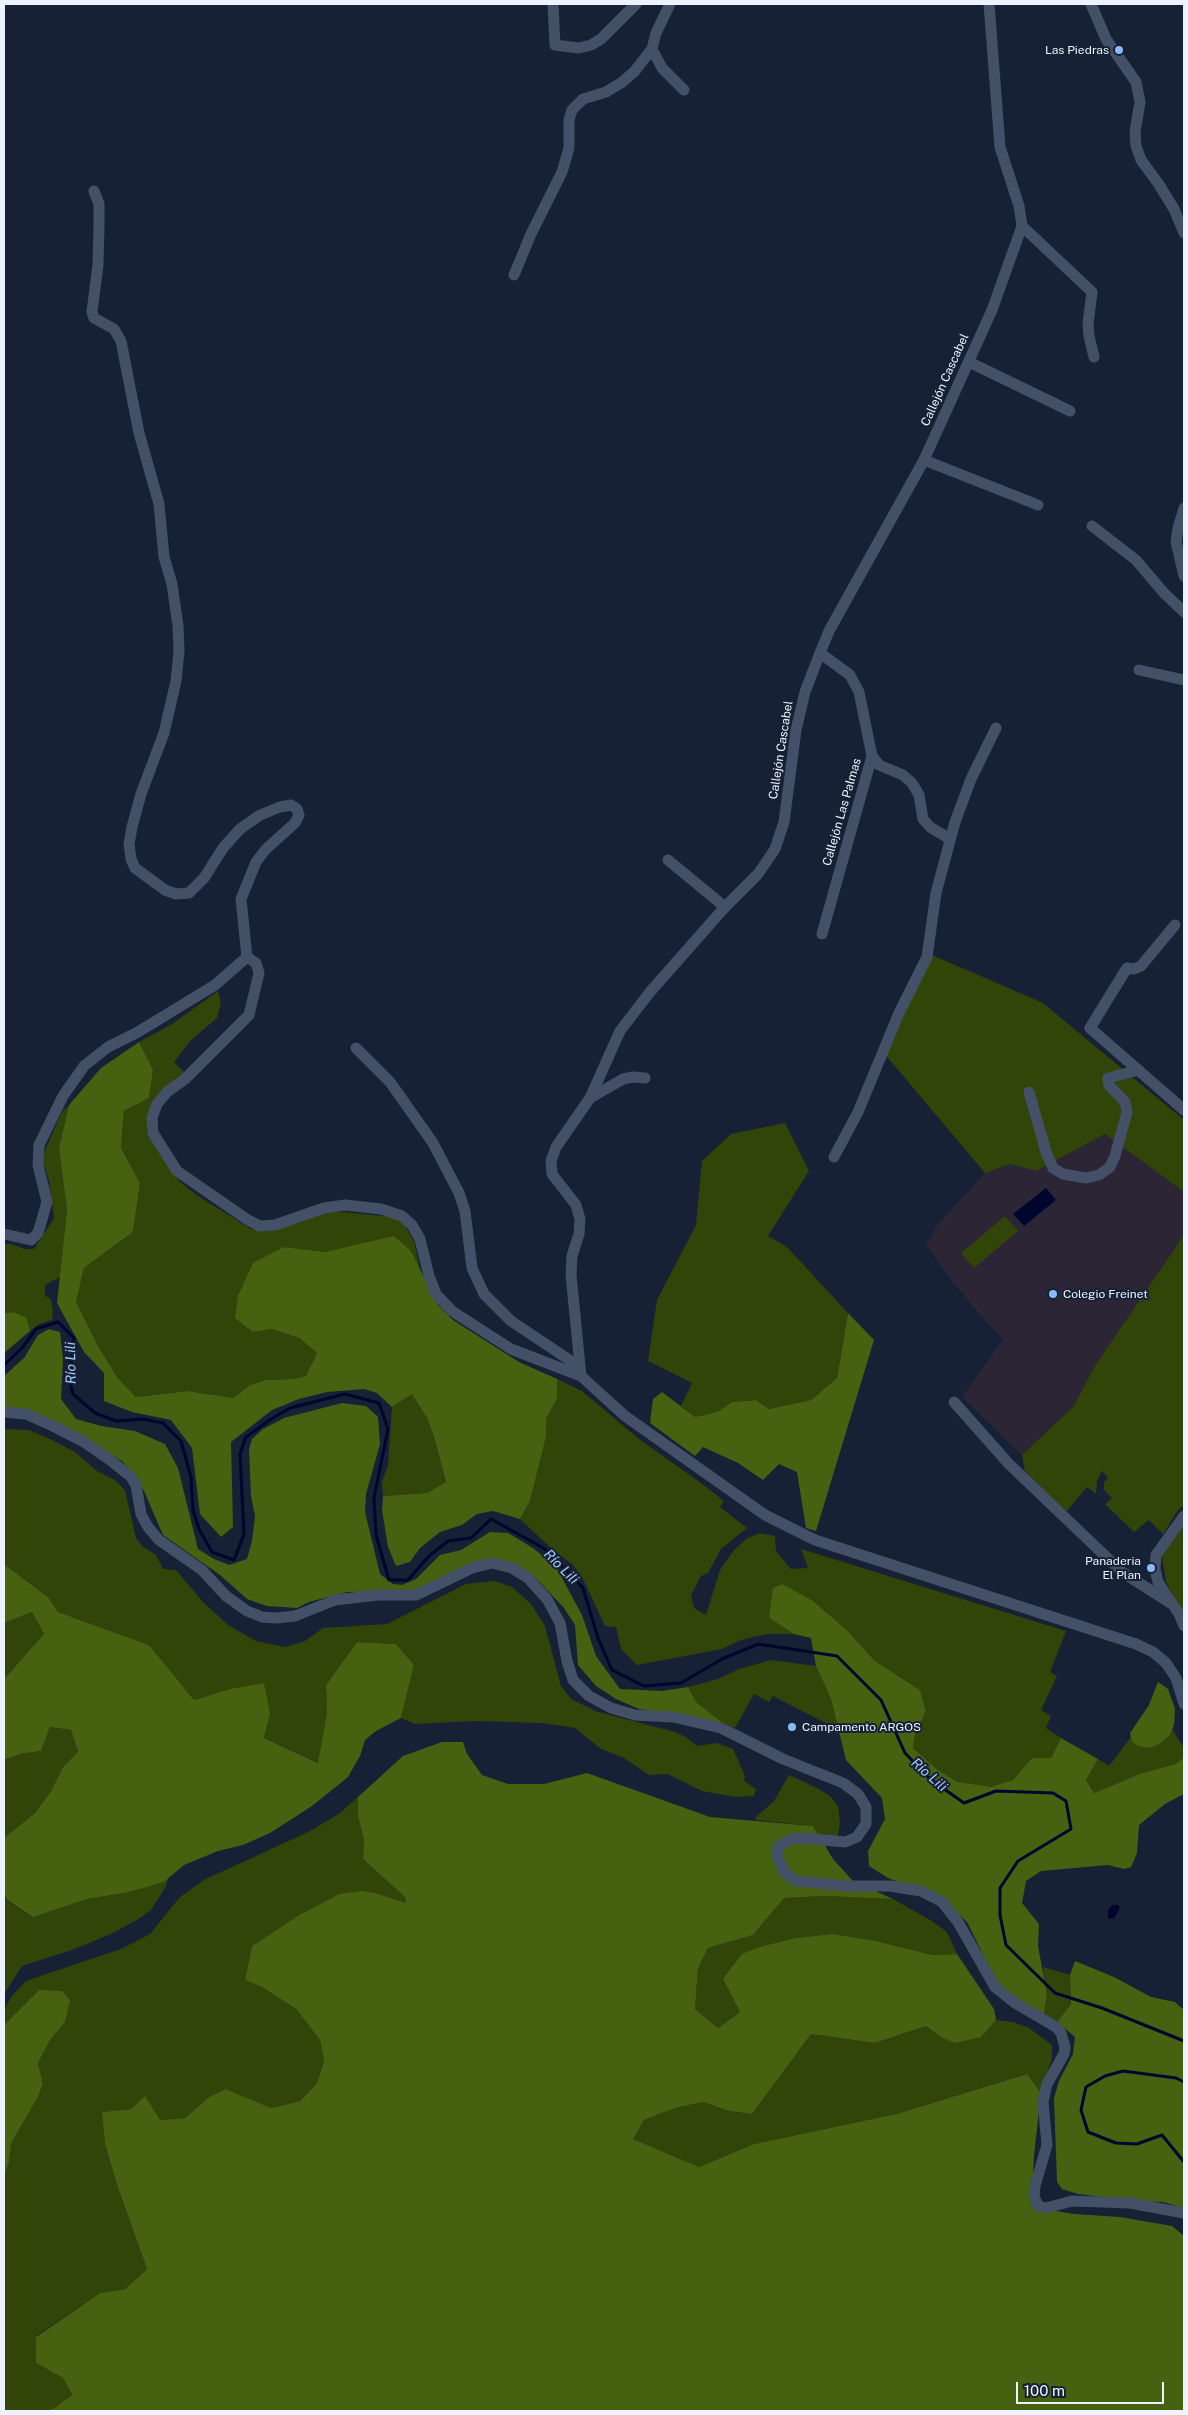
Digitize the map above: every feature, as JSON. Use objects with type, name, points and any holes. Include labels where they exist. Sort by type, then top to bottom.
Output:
[{"type":"street","points":[[553,4],[555,45],[579,48],[591,45],[601,39],[636,4]]},
{"type":"street","points":[[514,275],[531,234],[562,172],[569,148],[569,120],[572,110],[583,99],[606,92],[634,72],[652,49],[656,33],[670,4]]},
{"type":"street","name":"Callejón Cascabel","points":[[580,1372],[571,1275],[572,1256],[579,1234],[580,1219],[576,1205],[552,1174],[551,1160],[556,1147],[590,1098],[620,1031],[679,966],[725,907],[758,874],[775,849],[784,822],[796,730],[804,692],[829,630],[924,460],[992,310],[1022,226],[1019,206],[1000,147],[989,4]]},
{"type":"street","points":[[1091,4],[1106,39],[1136,82],[1140,102],[1135,132],[1136,146],[1141,160],[1158,182],[1174,209],[1184,233]]},
{"type":"street","points":[[652,49],[662,68],[684,90]]},
{"type":"street","points":[[94,191],[99,204],[99,226],[98,265],[92,312],[94,318],[114,328],[121,341],[139,432],[159,504],[164,557],[174,594],[178,626],[179,651],[176,681],[164,733],[141,794],[132,827],[129,844],[131,859],[135,868],[165,890],[176,894],[189,893],[204,878],[223,848],[240,829],[260,815],[280,807],[291,805],[297,809],[299,815],[295,823],[266,849],[256,862],[248,878],[241,899],[247,957]]},
{"type":"street","points":[[1022,226],[1092,292],[1088,324],[1094,357]]},
{"type":"street","points":[[969,362],[1070,411]]},
{"type":"street","points":[[924,460],[1038,505]]},
{"type":"street","points":[[1184,508],[1176,542],[1184,576]]},
{"type":"street","points":[[1092,526],[1136,560],[1164,593],[1184,612]]},
{"type":"street","name":"Callejón Las Palmas","points":[[820,653],[850,676],[859,692],[872,756],[822,934]]},
{"type":"street","points":[[1139,670],[1184,680]]},
{"type":"street","points":[[834,1157],[858,1112],[899,1013],[927,956],[936,893],[950,839],[965,792],[996,728]]},
{"type":"street","points":[[872,756],[879,765],[903,775],[912,783],[919,795],[923,819],[930,827],[950,839]]},
{"type":"street","points":[[668,860],[725,907]]},
{"type":"street","points":[[1175,925],[1141,966],[1134,969],[1127,968],[1090,1028],[1182,1104]]},
{"type":"street","points":[[4,1234],[30,1240],[38,1233],[47,1202],[38,1165],[39,1144],[63,1096],[84,1066],[108,1047],[138,1032],[215,985],[247,957]]},
{"type":"street","points":[[247,957],[256,962],[259,973],[249,1014],[198,1067],[167,1092],[157,1104],[152,1118],[153,1133],[177,1171],[248,1220],[260,1226],[274,1225],[324,1208],[345,1205],[381,1209],[402,1216],[420,1239],[429,1276],[436,1294],[452,1311],[511,1349],[580,1372]]},
{"type":"street","points":[[356,1048],[390,1082],[433,1142],[459,1193],[465,1211],[472,1268],[484,1294],[511,1321],[580,1372],[625,1416],[765,1516],[815,1540],[1136,1644],[1153,1652],[1166,1663],[1176,1678],[1184,1704]]},
{"type":"street","points":[[1029,1092],[1046,1152],[1053,1168],[1063,1174],[1086,1178],[1099,1175],[1110,1167],[1115,1156],[1127,1112],[1125,1102],[1109,1085],[1108,1078],[1139,1070]]},
{"type":"street","points":[[590,1098],[623,1079],[632,1076],[645,1078]]},
{"type":"street","points":[[954,1402],[1010,1464],[1122,1572],[1172,1604]]},
{"type":"street","points":[[4,1412],[26,1414],[53,1426],[84,1442],[130,1476],[136,1485],[141,1514],[148,1527],[159,1540],[202,1570],[226,1596],[247,1611],[277,1618],[295,1616],[335,1600],[378,1595],[416,1595],[472,1568],[492,1563],[512,1568],[528,1578],[547,1599],[560,1623],[567,1661],[573,1680],[589,1696],[611,1708],[635,1715],[673,1717],[721,1728],[783,1759],[843,1783],[858,1794],[866,1807],[866,1824],[858,1837],[845,1842],[803,1838],[791,1839],[782,1844],[777,1850],[778,1859],[786,1873],[796,1881],[846,1886],[890,1886],[921,1891],[942,1902],[958,1922],[995,1987],[1015,2003],[1056,2026],[1061,2033],[1065,2047],[1064,2054],[1047,2084],[1043,2102],[1047,2145],[1035,2186],[1034,2196],[1038,2206],[1046,2208],[1072,2202],[1130,2203],[1184,2213]]},
{"type":"street","points":[[1184,1516],[1156,1555],[1155,1569],[1158,1582],[1180,1614],[1184,1626]]},
{"type":"shaded area","name":"Colegio Freinet","points":[[1105,1134],[1184,1192],[1184,1235],[1096,1364],[1073,1407],[1022,1455],[962,1397],[1003,1339],[981,1316],[944,1271],[926,1244],[938,1224],[985,1173],[1010,1164],[1036,1171]]},
{"type":"green space","points":[[932,955],[1043,1003],[1184,1120],[1184,1192],[1105,1134],[1036,1171],[1010,1164],[985,1173],[883,1052]]},
{"type":"green space","points":[[218,991],[221,1003],[217,1018],[191,1040],[174,1062],[187,1075],[149,1114],[166,1163],[179,1181],[198,1196],[251,1229],[279,1229],[332,1211],[394,1217],[404,1224],[414,1241],[421,1274],[411,1251],[341,1249],[325,1252],[284,1247],[253,1332],[272,1329],[299,1338],[317,1353],[306,1376],[293,1379],[266,1380],[250,1385],[233,1398],[188,1391],[136,1397],[117,1377],[98,1346],[76,1302],[84,1268],[133,1232],[140,1183],[121,1148],[124,1111],[149,1098],[153,1071],[139,1042],[172,1024]]},
{"type":"green space","points":[[139,1042],[153,1070],[149,1098],[124,1111],[121,1148],[140,1183],[133,1232],[84,1268],[76,1302],[98,1346],[117,1377],[136,1397],[188,1391],[233,1398],[250,1385],[266,1380],[293,1379],[306,1376],[317,1353],[299,1338],[272,1329],[253,1332],[235,1318],[238,1296],[253,1263],[284,1247],[325,1252],[394,1236],[411,1251],[437,1304],[453,1320],[519,1362],[557,1379],[557,1399],[546,1419],[546,1437],[530,1501],[520,1519],[493,1511],[477,1514],[462,1525],[440,1532],[420,1548],[410,1562],[396,1566],[388,1547],[382,1510],[383,1496],[427,1493],[446,1482],[427,1418],[412,1394],[392,1407],[377,1393],[364,1389],[327,1392],[299,1399],[272,1410],[231,1442],[233,1527],[221,1537],[200,1514],[192,1448],[171,1420],[132,1412],[104,1401],[104,1373],[84,1352],[57,1303],[67,1210],[59,1148],[69,1105],[101,1068]]},
{"type":"green space","points":[[69,1105],[59,1148],[67,1210],[60,1277],[45,1285],[45,1296],[51,1299],[52,1320],[39,1324],[30,1331],[27,1318],[14,1312],[4,1313],[4,1244],[34,1249],[54,1218],[49,1181],[43,1162],[45,1150],[62,1112]]},
{"type":"green space","points":[[785,1123],[809,1171],[768,1236],[787,1247],[848,1313],[837,1378],[811,1400],[769,1409],[756,1400],[732,1402],[717,1412],[695,1417],[681,1406],[692,1383],[648,1361],[657,1300],[696,1225],[702,1161],[731,1134]]},
{"type":"green space","points":[[1005,1216],[1018,1231],[974,1268],[961,1253]]},
{"type":"green space","points":[[1184,1235],[1184,1505],[1178,1510],[1163,1534],[1149,1520],[1134,1532],[1105,1504],[1112,1498],[1104,1490],[1104,1482],[1108,1478],[1102,1471],[1097,1481],[1096,1494],[1087,1487],[1067,1511],[1057,1504],[1025,1471],[1022,1455],[1073,1407],[1096,1364]]},
{"type":"green space","points":[[14,1312],[27,1318],[30,1331],[4,1353],[4,1313]]},
{"type":"green space","points":[[848,1313],[874,1340],[816,1531],[806,1528],[797,1472],[779,1464],[763,1480],[738,1463],[703,1447],[695,1456],[650,1423],[653,1399],[662,1392],[695,1417],[717,1412],[732,1402],[756,1400],[769,1409],[811,1400],[837,1378]]},
{"type":"green space","points":[[49,1329],[60,1332],[63,1360],[61,1399],[76,1419],[101,1426],[135,1431],[165,1444],[178,1468],[198,1549],[214,1559],[229,1565],[247,1559],[252,1541],[255,1516],[251,1496],[249,1449],[252,1439],[263,1429],[284,1418],[342,1403],[366,1406],[378,1417],[380,1444],[366,1494],[365,1512],[380,1574],[393,1584],[402,1585],[416,1579],[440,1555],[461,1550],[490,1532],[508,1533],[533,1548],[556,1567],[582,1615],[596,1656],[620,1689],[662,1691],[688,1687],[696,1702],[723,1723],[639,1709],[616,1699],[596,1686],[578,1665],[575,1625],[564,1608],[533,1575],[514,1565],[471,1569],[418,1591],[347,1592],[309,1602],[297,1608],[267,1606],[247,1599],[220,1575],[163,1535],[144,1491],[135,1476],[123,1462],[92,1442],[60,1426],[4,1414],[4,1376],[24,1358],[38,1335]]},
{"type":"green space","points":[[557,1379],[582,1391],[639,1439],[724,1501],[720,1507],[747,1528],[721,1549],[708,1573],[701,1576],[691,1595],[694,1608],[706,1615],[720,1570],[734,1550],[746,1539],[759,1533],[775,1536],[776,1551],[791,1569],[808,1568],[801,1549],[1066,1631],[1050,1672],[1057,1676],[1041,1710],[1051,1716],[1046,1728],[1061,1738],[1051,1758],[1032,1758],[1014,1780],[991,1788],[958,1782],[938,1770],[913,1748],[915,1735],[926,1711],[920,1690],[875,1661],[846,1629],[813,1601],[769,1618],[794,1634],[767,1634],[741,1640],[722,1649],[637,1665],[621,1649],[616,1627],[605,1626],[583,1579],[573,1565],[551,1548],[520,1519],[530,1501],[546,1437],[546,1419],[557,1399]]},
{"type":"green space","points":[[412,1393],[427,1418],[446,1482],[427,1493],[383,1496],[382,1481],[388,1466],[392,1407]]},
{"type":"green space","points":[[4,1429],[29,1430],[50,1439],[75,1452],[97,1471],[115,1480],[125,1490],[136,1538],[142,1546],[156,1555],[163,1569],[176,1570],[203,1602],[228,1625],[256,1641],[285,1647],[305,1641],[323,1628],[387,1624],[466,1584],[495,1581],[512,1587],[531,1604],[545,1626],[561,1686],[571,1699],[598,1712],[675,1732],[686,1737],[697,1746],[717,1743],[733,1749],[745,1776],[744,1781],[756,1789],[754,1796],[735,1797],[702,1791],[668,1774],[649,1775],[624,1758],[601,1749],[575,1728],[543,1723],[473,1721],[415,1724],[401,1718],[414,1665],[396,1644],[357,1642],[326,1685],[327,1712],[319,1763],[264,1738],[270,1714],[230,1689],[194,1700],[149,1645],[58,1612],[49,1598],[4,1564]]},
{"type":"green space","points":[[1184,1520],[1184,1615],[1166,1582],[1161,1552]]},
{"type":"green space","points":[[4,1564],[49,1598],[58,1612],[149,1645],[194,1700],[230,1689],[264,1683],[270,1714],[264,1738],[318,1763],[327,1712],[326,1685],[357,1642],[396,1644],[414,1665],[401,1718],[376,1731],[365,1740],[360,1756],[348,1777],[312,1806],[270,1833],[243,1845],[218,1851],[184,1865],[164,1882],[125,1893],[87,1899],[33,1917],[7,1900],[4,1892],[4,1838],[35,1813],[51,1791],[63,1767],[78,1752],[71,1730],[50,1727],[41,1751],[20,1754],[4,1760],[4,1679],[44,1634],[32,1612],[4,1623]]},
{"type":"green space","points":[[782,1584],[813,1601],[846,1629],[875,1661],[920,1690],[926,1711],[915,1735],[913,1748],[938,1770],[958,1782],[991,1787],[1013,1780],[1032,1758],[1051,1758],[1061,1738],[1098,1759],[1086,1780],[1094,1793],[1142,1773],[1176,1764],[1184,1757],[1184,1794],[1165,1804],[1139,1825],[1137,1853],[1131,1867],[1124,1869],[1108,1865],[1041,1871],[1026,1881],[1022,1903],[1039,1924],[1038,1946],[1047,1994],[1044,2015],[1013,1999],[997,1983],[967,1922],[943,1900],[888,1878],[869,1866],[868,1851],[885,1819],[882,1798],[846,1760],[831,1699],[816,1666],[811,1638],[794,1634],[769,1618],[773,1588]]},
{"type":"green space","points":[[32,1612],[44,1634],[4,1679],[4,1623]]},
{"type":"green space","points":[[771,1660],[816,1666],[831,1699],[839,1730],[773,1696],[769,1702],[754,1694],[735,1728],[723,1723],[696,1702],[688,1687],[718,1679],[739,1669]]},
{"type":"green space","points":[[1158,1682],[1168,1689],[1175,1709],[1174,1725],[1170,1735],[1160,1743],[1150,1748],[1138,1746],[1132,1742],[1130,1733],[1149,1705]]},
{"type":"green space","points":[[50,1727],[71,1730],[78,1753],[63,1767],[51,1791],[35,1813],[4,1838],[4,1760],[20,1754],[41,1751]]},
{"type":"green space","points":[[1172,1729],[1184,1748],[1184,1757],[1176,1764],[1142,1773],[1094,1793],[1086,1780],[1098,1759],[1109,1766],[1131,1737],[1132,1742],[1150,1748],[1170,1735]]},
{"type":"green space","points":[[442,1742],[463,1742],[467,1754],[482,1775],[508,1784],[544,1784],[587,1773],[710,1817],[813,1826],[833,1859],[853,1881],[893,1899],[825,1896],[784,1898],[753,1935],[708,1948],[698,1969],[695,2009],[718,2028],[740,2012],[723,1979],[742,1954],[760,1947],[796,1938],[832,1934],[872,1940],[933,1955],[957,1954],[994,2009],[996,2020],[981,2037],[955,2043],[941,2037],[926,2026],[875,2043],[811,2034],[752,2114],[729,2111],[703,2102],[675,2108],[644,2120],[633,2139],[699,2167],[754,2144],[896,2114],[1027,2074],[1041,2093],[1033,2178],[1038,2201],[1056,2211],[1120,2217],[1172,2226],[1184,2236],[1184,2411],[43,2411],[55,2408],[72,2395],[63,2378],[36,2363],[36,2337],[100,2293],[125,2289],[147,2269],[117,2185],[105,2144],[102,2112],[131,2109],[145,2096],[160,2120],[185,2118],[209,2097],[226,2089],[271,2108],[300,2101],[317,2083],[324,2061],[320,2040],[296,2009],[262,1987],[245,1980],[252,1946],[299,1915],[339,1894],[361,1891],[376,1893],[406,1903],[405,1897],[363,1859],[364,1840],[358,1816],[358,1797],[403,1756]]},
{"type":"green space","points":[[789,1775],[830,1796],[838,1806],[840,1822],[838,1836],[826,1847],[813,1826],[756,1820],[755,1818],[774,1801]]},
{"type":"green space","points":[[358,1797],[358,1816],[364,1840],[363,1859],[405,1897],[406,1903],[376,1893],[339,1894],[299,1915],[252,1946],[245,1980],[262,1987],[296,2009],[320,2040],[324,2061],[317,2083],[300,2101],[271,2108],[226,2089],[209,2097],[185,2118],[160,2120],[131,2109],[102,2112],[105,2144],[117,2185],[147,2269],[125,2289],[100,2293],[36,2336],[36,2363],[63,2378],[72,2396],[55,2408],[43,2411],[4,2411],[4,2176],[9,2162],[10,2143],[38,2097],[43,2085],[38,2063],[50,2040],[65,2022],[39,1990],[4,2025],[4,2010],[11,1997],[26,1981],[121,1949],[150,1934],[180,1897],[204,1880],[310,1831],[340,1813]]},
{"type":"green space","points":[[168,1879],[165,1888],[151,1910],[137,1920],[111,1934],[72,1950],[22,1966],[4,1994],[4,1892],[7,1901],[33,1917],[87,1899],[125,1893]]},
{"type":"green space","points":[[825,1896],[893,1899],[932,1921],[947,1932],[957,1954],[933,1955],[872,1940],[832,1934],[796,1938],[723,1979],[740,2012],[718,2028],[695,2009],[698,1969],[708,1948],[753,1935],[784,1898]]},
{"type":"green space","points":[[1075,1961],[1114,1977],[1151,1997],[1175,2002],[1184,2010],[1184,2208],[1163,2202],[1078,2194],[1062,2189],[1057,2182],[1054,2098],[1059,2081],[1073,2054],[1075,2037],[1057,2022],[1071,2004],[1070,1975]]},
{"type":"green space","points":[[1043,1967],[1070,1975],[1071,2004],[1057,2022],[1044,2015],[1047,1994]]},
{"type":"green space","points":[[39,1990],[62,1991],[70,2000],[65,2022],[50,2040],[38,2063],[43,2084],[38,2097],[11,2143],[9,2162],[4,2176],[4,2025]]},
{"type":"green space","points":[[996,2020],[1013,2022],[1029,2028],[1052,2045],[1052,2058],[1041,2093],[1026,2074],[896,2114],[754,2144],[699,2167],[633,2139],[644,2120],[675,2108],[703,2102],[729,2111],[752,2114],[811,2034],[875,2043],[926,2026],[941,2037],[981,2037]]},
{"type":"water","points":[[1046,1188],[1056,1200],[1024,1226],[1013,1214]]},
{"type":"water","points":[[1112,1905],[1118,1905],[1120,1908],[1114,1919],[1108,1918],[1108,1910]]},
{"type":"waterway","name":"Río Lili","points":[[4,1365],[23,1347],[36,1329],[58,1322],[74,1338],[69,1379],[73,1394],[95,1413],[116,1421],[143,1419],[163,1423],[181,1441],[191,1477],[193,1510],[199,1529],[212,1552],[234,1560],[244,1534],[240,1454],[246,1437],[290,1408],[345,1394],[379,1403],[388,1429],[374,1498],[376,1535],[389,1580],[408,1580],[429,1556],[448,1541],[471,1538],[491,1519],[545,1549],[583,1588],[598,1638],[612,1670],[644,1686],[681,1683],[722,1659],[758,1644],[837,1656],[881,1700],[905,1753],[930,1779],[964,1803],[996,1791],[1053,1793],[1066,1801],[1071,1829],[1018,1861],[1000,1888],[1000,1915],[1006,1945],[1055,1993],[1102,2008],[1184,2041]]},
{"type":"waterway","name":"Río Lili","points":[[1184,2082],[1176,2078],[1123,2071],[1105,2076],[1086,2087],[1081,2110],[1088,2132],[1116,2143],[1137,2144],[1162,2135],[1184,2162]]},
{"type":"place","name":"Las Piedras","points":[[1119,50]]},
{"type":"place","name":"Colegio Freinet","points":[[1053,1294]]},
{"type":"place","name":"Panaderia El Plan","points":[[1151,1568]]},
{"type":"place","name":"Campamento ARGOS","points":[[792,1727]]}]
